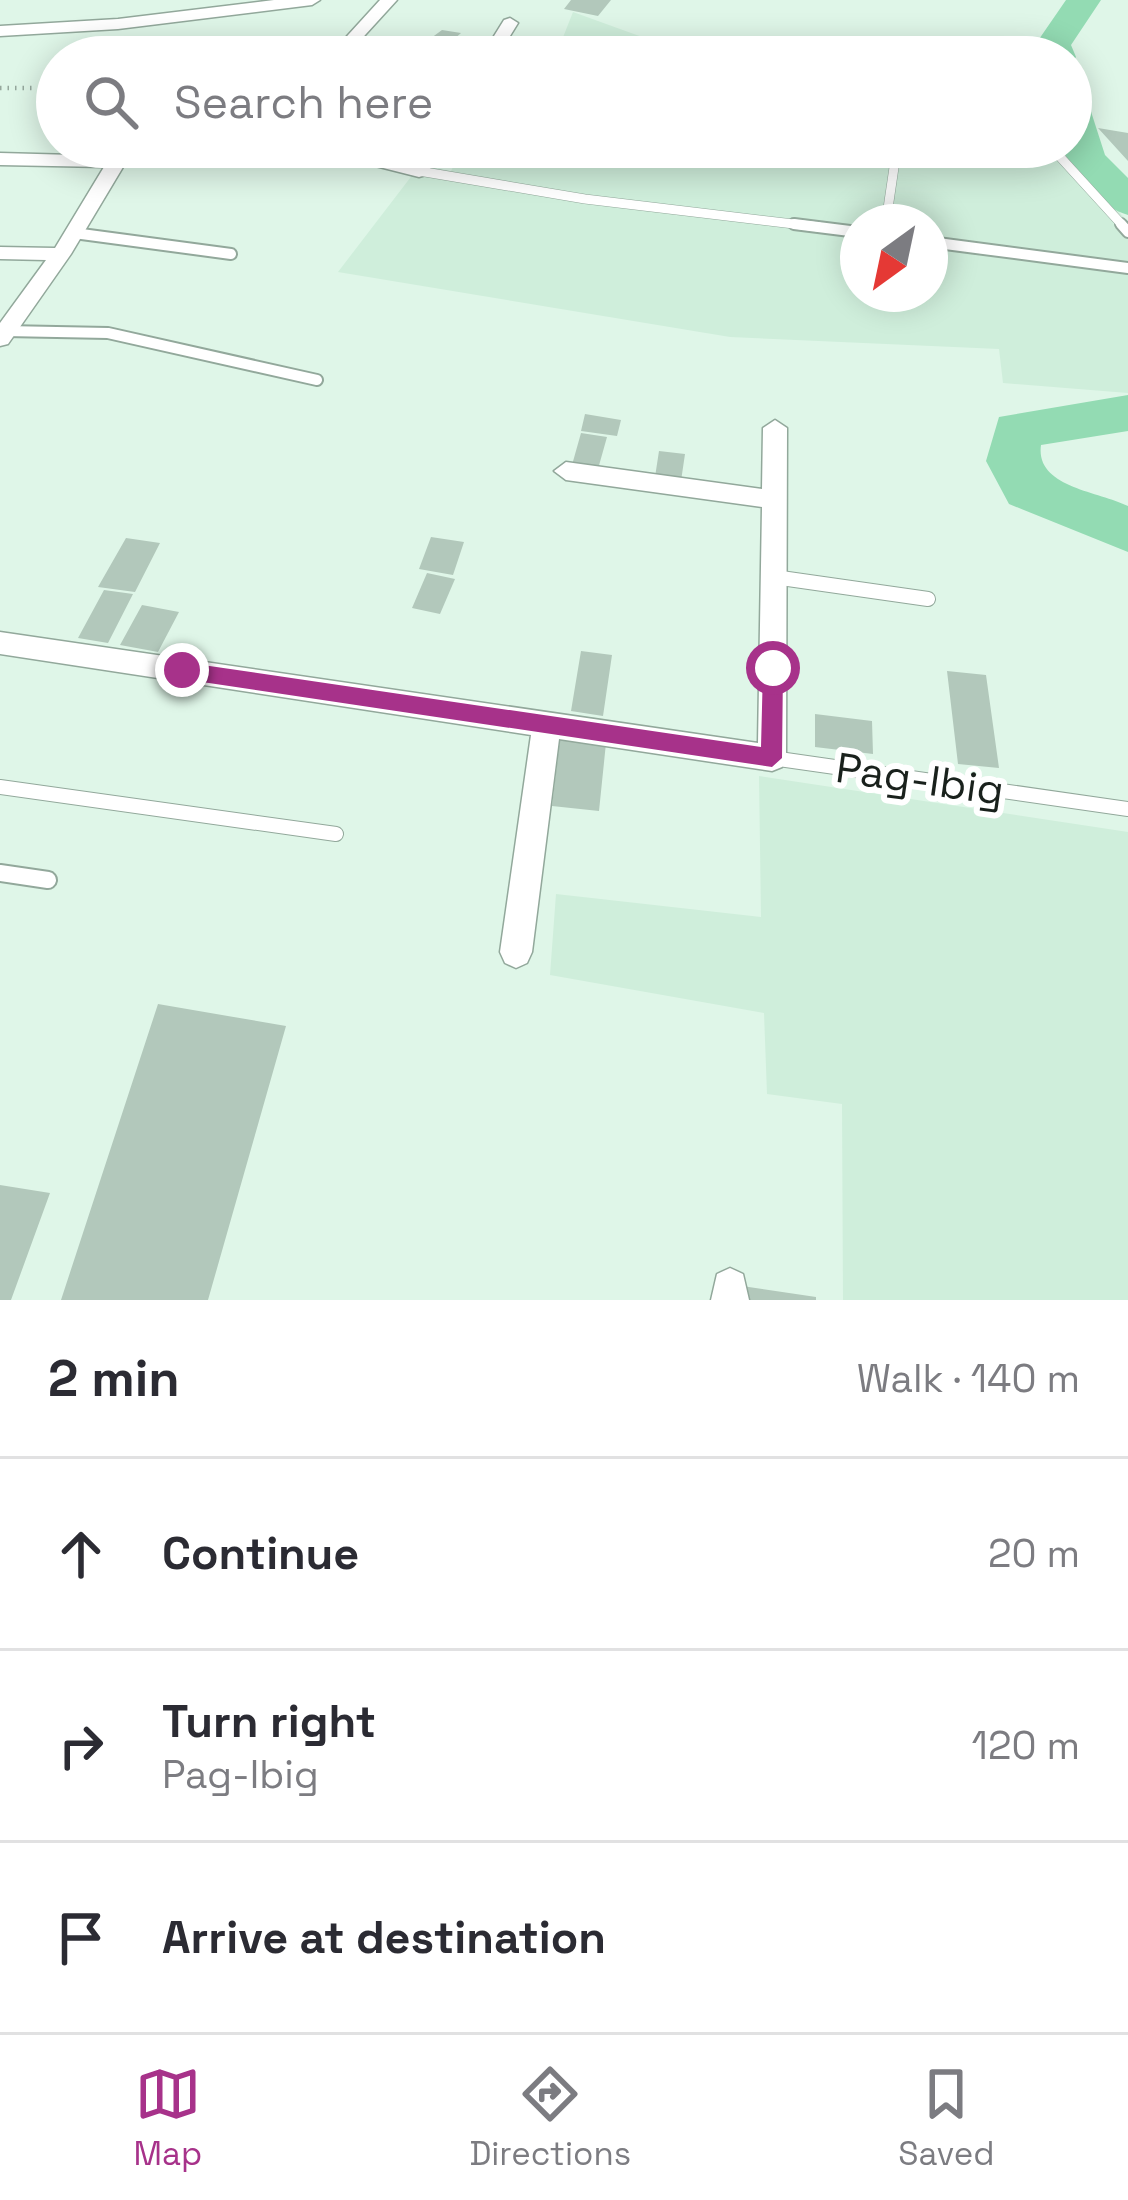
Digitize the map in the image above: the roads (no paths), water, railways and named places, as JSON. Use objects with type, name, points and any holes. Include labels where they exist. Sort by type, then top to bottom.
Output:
[{"type":"street","points":[[0,31],[118,24],[312,0]]},
{"type":"street","points":[[356,36],[389,0]]},
{"type":"street","points":[[502,36],[510,23]]},
{"type":"street","points":[[0,159],[36,158]]},
{"type":"street","points":[[3,335],[62,254],[113,168]]},
{"type":"street","points":[[405,168],[421,168]]},
{"type":"street","points":[[0,253],[62,254]]},
{"type":"street","points":[[772,758],[775,428]]},
{"type":"street","points":[[566,471],[775,500]]},
{"type":"street","name":"Pag-Ibig","points":[[0,643],[772,758]]},
{"type":"street","points":[[516,952],[547,725]]},
{"type":"lane","points":[[888,204],[893,168]]},
{"type":"lane","points":[[1070,168],[1128,232]]},
{"type":"lane","points":[[419,171],[585,199],[840,230]]},
{"type":"lane","points":[[74,233],[231,254]]},
{"type":"lane","points":[[948,244],[1128,268]]},
{"type":"lane","points":[[3,335],[108,333],[317,380]]},
{"type":"lane","points":[[774,577],[928,599]]},
{"type":"lane","name":"Pag-Ibig","points":[[772,758],[1128,809]]},
{"type":"lane","points":[[0,787],[337,834]]},
{"type":"lane","points":[[0,873],[48,880]]},
{"type":"waterway","points":[[1059,36],[1084,0]]},
{"type":"waterway","points":[[1092,165],[1128,202]]},
{"type":"waterway","points":[[1128,413],[1017,430],[1012,461],[1028,490],[1087,510],[1128,531]]}]
